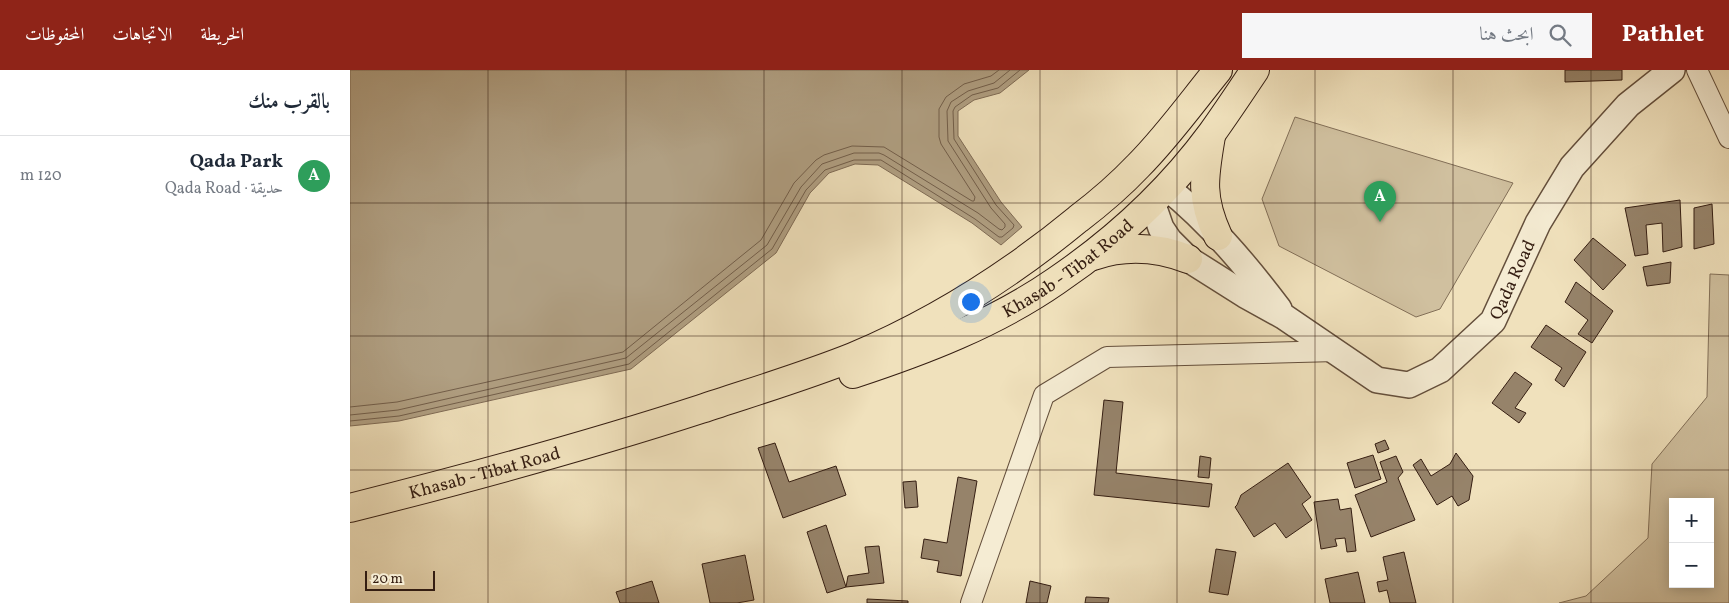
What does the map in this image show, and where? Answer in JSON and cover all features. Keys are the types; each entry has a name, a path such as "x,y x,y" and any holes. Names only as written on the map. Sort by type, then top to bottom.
{"highway":[{"name":"Khasab - Tibat Road","path":"350,508 485,474 617,437 817,370 886,342 928,321 1009,271 1054,239 1114,188 1138,167 1218,70"},
{"name":"Khasab - Tibat Road","path":"617,437 777,398 915,353 964,332 1011,308 1055,282 1087,258 1212,134 1255,70"},
{"path":"1212,134 1204,177 1204,190 1210,220 1218,236"},
{"path":"1156,190 1152,161 1159,142"},
{"path":"1114,188 1137,181 1156,190"},
{"path":"1087,258 1113,250 1141,248 1159,250 1188,259"}],"street":[{"name":"Qada Road","path":"1156,190 1156,215 1169,240 1188,259 1245,295 1283,316 1377,380 1409,385 1440,370 1493,320 1538,223 1572,167 1628,105 1672,70"},
{"path":"1698,70 1729,138"},
{"name":"Qada Road","path":"1156,190 1218,236 1263,288 1283,316"},
{"path":"970,603 1044,396 1107,357 1336,351"}],"shaded area":[{"path":"1295,117 1513,183 1440,309 1416,317 1279,246 1262,199"},
{"path":"1710,274 1729,275 1729,603 1559,603 1586,596 1648,538 1652,464 1707,397"}],"water":[{"path":"350,70 1029,70 1000,93 974,100 958,111 958,136 1001,202 1022,227 1001,245 972,223 878,165 855,164 829,173 810,193 776,253 631,369 399,421 350,426"}],"building":[{"path":"1565,70 1622,70 1622,80 1565,82"},
{"path":"1680,200 1682,247 1663,252 1662,223 1646,225 1648,254 1635,256 1625,208"},
{"path":"1712,204 1714,244 1694,249 1694,208"},
{"path":"1593,238 1626,265 1603,290 1574,260"},
{"path":"1671,262 1670,283 1647,286 1643,267"},
{"path":"1576,282 1613,311 1592,343 1578,334 1588,320 1565,302"},
{"path":"1546,325 1586,352 1564,387 1555,380 1562,368 1531,347"},
{"path":"1515,372 1532,384 1515,408 1526,413 1519,423 1492,403"},
{"path":"1104,400 1123,402 1116,473 1212,484 1209,507 1094,495"},
{"path":"1385,440 1389,449 1378,453 1375,444"},
{"path":"775,443 789,482 836,466 846,495 783,518 758,448"},
{"path":"1456,453 1473,476 1469,500 1458,506 1452,496 1437,505 1413,465 1421,459 1431,476 1450,464"},
{"path":"1373,455 1381,479 1355,488 1347,463"},
{"path":"1200,456 1211,458 1209,478 1198,477"},
{"path":"1396,456 1403,472 1398,478 1415,520 1371,537 1355,495 1387,482 1380,462"},
{"path":"1288,463 1311,497 1302,504 1312,520 1286,538 1275,523 1254,537 1235,507 1241,495"},
{"path":"958,477 977,481 961,576 937,572 939,561 921,558 924,539 947,543"},
{"path":"916,481 918,507 905,508 903,482"},
{"path":"1338,499 1340,510 1351,508 1356,551 1347,552 1345,538 1335,539 1337,546 1321,549 1314,502"},
{"path":"826,525 846,587 827,593 807,532"},
{"path":"879,546 884,583 846,587 848,576 869,573 865,547"},
{"path":"1216,549 1236,552 1228,595 1209,592"},
{"path":"1404,552 1416,603 1390,603 1387,590 1379,592 1377,582 1388,580 1383,557"},
{"path":"745,555 754,600 737,603 710,603 702,564"},
{"path":"1358,572 1365,603 1330,603 1325,579"},
{"path":"652,581 659,603 620,603 616,592"},
{"path":"1030,581 1051,586 1047,603 1026,603"},
{"path":"1086,597 1109,598 1108,603 1085,603"},
{"path":"867,599 908,601 908,603 867,603"}],"place":[{"name":"Qada Park","path":"1380,222"}]}
